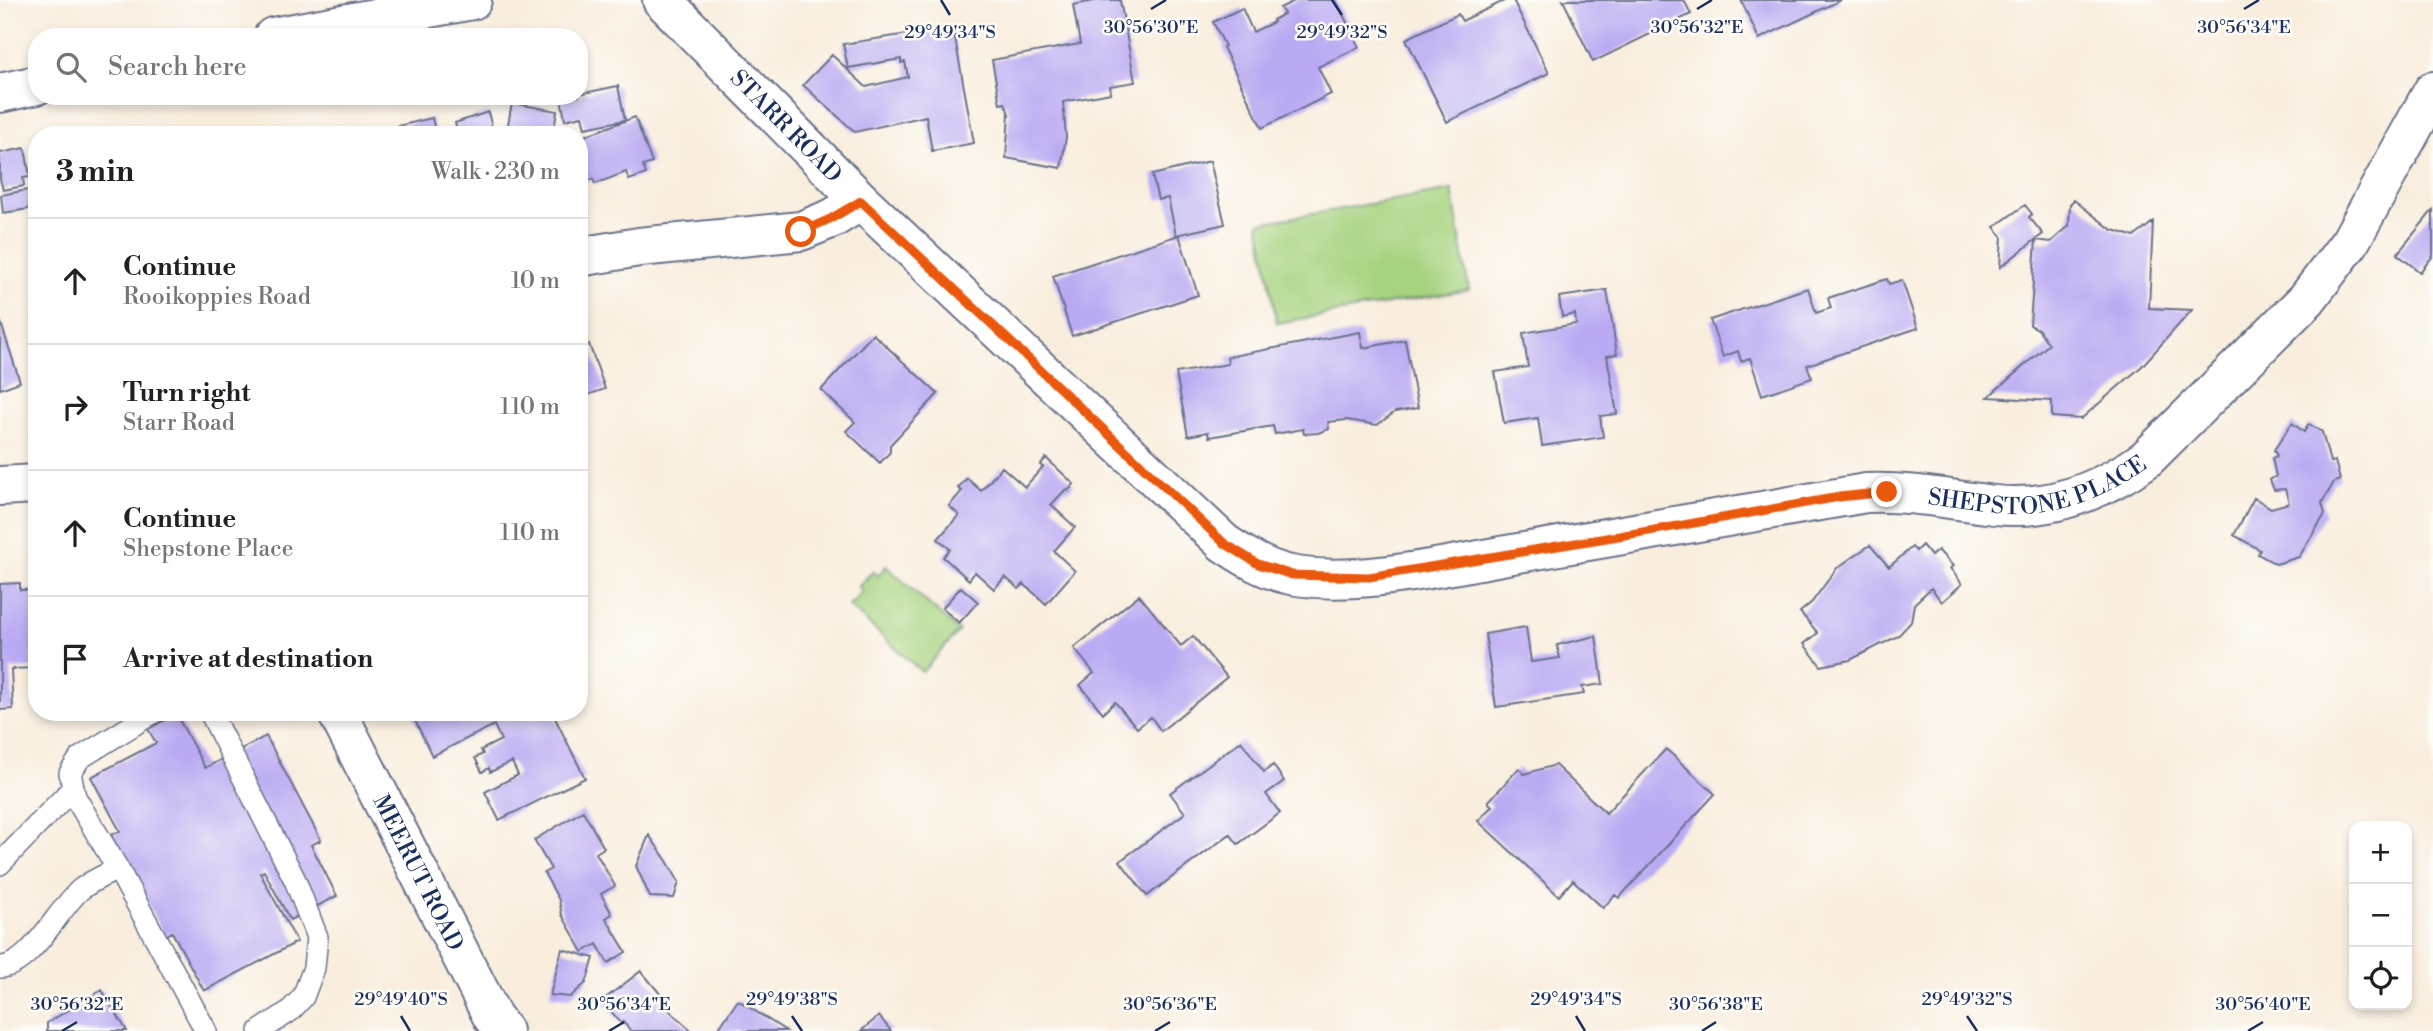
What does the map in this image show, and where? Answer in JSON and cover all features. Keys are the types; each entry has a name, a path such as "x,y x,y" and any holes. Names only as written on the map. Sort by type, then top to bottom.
{"street":[{"path":"321,28 472,0"},
{"name":"STARR ROAD","path":"662,0 861,201 1224,543 1258,564 1292,575"},
{"path":"0,93 28,87"},
{"name":"SHEPSTONE PLACE","path":"1292,575 1369,577 1866,493 1908,492 1998,505 2034,505 2071,499 2098,488 2127,473 2146,459 2307,299 2350,242 2433,91"},
{"path":"588,256 639,247 801,232 861,201"},
{"path":"0,486 28,484"},
{"name":"MEERUT ROAD","path":"341,721 489,1026"}],"lane":[{"path":"140,721 75,762 71,773 73,788 83,811 118,869 206,1031"},
{"path":"215,721 295,880 317,937 314,968 303,997 290,1011 260,1031"},
{"path":"0,864 73,788"},
{"path":"0,967 11,965 27,954 81,889 118,869"}],"green space":[{"path":"1452,190 1469,290 1277,323 1259,223"},
{"path":"886,566 959,631 922,672 849,606 863,591 858,587 873,571 878,576"}],"building":[{"path":"1099,0 1120,0 1135,82 1110,86 1111,93 1063,102 1066,137 1061,168 1006,158 1009,114 1005,103 1000,104 992,60 1080,44 1073,5"},
{"path":"1296,0 1336,0 1359,47 1318,67 1331,94 1262,128 1213,22 1242,8 1253,32 1274,22 1273,20 1284,14 1280,8"},
{"path":"1506,0 1513,0 1549,73 1447,122 1406,39 1458,14 1462,21"},
{"path":"1563,0 1684,0 1691,14 1593,62"},
{"path":"1741,0 1841,0 1759,39"},
{"path":"953,27 974,143 932,151 926,116 855,132 803,85 832,55 866,87 908,77 905,62 901,63 901,59 848,68 843,44"},
{"path":"618,86 625,120 588,127 584,126 582,116 565,120 562,105 588,105 588,92"},
{"path":"512,105 557,111 555,126 508,126"},
{"path":"488,112 492,126 456,126 455,123"},
{"path":"635,117 652,163 643,166 646,174 629,180 626,172 595,184 593,179 588,181 588,135"},
{"path":"432,118 434,126 398,126"},
{"path":"25,148 28,177 23,178 24,186 3,190 0,179 0,153"},
{"path":"1210,161 1225,224 1176,235 1168,198 1158,200 1152,175"},
{"path":"28,190 28,209 3,213 1,195"},
{"path":"2074,200 2111,229 2134,237 2153,222 2149,308 2192,310 2142,366 2081,419 2052,417 2052,401 1988,397 2049,344 2038,329 2030,325 2036,240 2051,242 2069,226 2070,204"},
{"path":"2025,205 2032,214 2029,217 2043,234 2000,267 2002,236 1994,227"},
{"path":"2433,210 2433,256 2420,272 2397,254"},
{"path":"1179,235 1198,295 1072,336 1053,276"},
{"path":"1887,279 1889,284 1902,280 1918,328 1807,365 1812,378 1762,395 1750,358 1741,361 1738,351 1723,357 1710,320 1808,288 1816,313 1831,308 1828,298"},
{"path":"1607,290 1617,354 1607,356 1617,414 1600,416 1603,437 1542,446 1538,418 1504,423 1495,372 1528,367 1523,333 1576,324 1575,314 1562,317 1559,297"},
{"path":"0,320 20,382 0,389"},
{"path":"1360,332 1363,348 1405,340 1418,408 1395,412 1377,425 1347,420 1328,422 1329,429 1318,433 1304,434 1303,429 1275,434 1273,426 1209,437 1208,432 1188,436 1176,373 1228,364 1227,357"},
{"path":"873,334 938,394 890,445 890,452 880,463 846,431 855,422 821,390"},
{"path":"588,344 605,389 588,395"},
{"path":"2292,423 2304,432 2309,424 2322,432 2330,462 2335,461 2340,480 2334,482 2322,503 2325,514 2299,557 2276,564 2258,554 2260,550 2234,535 2254,498 2271,508 2289,503 2285,489 2274,490 2270,480 2276,476 2272,458 2277,456 2274,450"},
{"path":"1046,458 1074,484 1051,505 1075,527 1054,551 1075,571 1046,604 1024,584 1019,589 1005,577 994,589 975,572 969,580 943,557 950,549 938,539 959,515 949,506 962,491 958,488 967,478 981,491 1002,467 1025,487 1043,467 1040,465"},
{"path":"1870,545 1889,567 1912,547 1916,551 1922,545 1931,556 1938,550 1953,566 1950,568 1962,584 1942,602 1931,588 1914,604 1911,622 1898,636 1850,660 1821,666 1804,644 1818,633 1800,612 1812,602 1837,568"},
{"path":"20,583 20,590 28,590 28,668 11,669 13,709 0,710 0,584"},
{"path":"961,587 978,602 959,623 942,608"},
{"path":"1139,595 1181,646 1193,636 1227,677 1161,731 1151,717 1137,728 1115,702 1103,713 1080,685 1094,673 1074,648"},
{"path":"1526,627 1531,662 1560,658 1557,645 1596,636 1603,684 1582,687 1584,694 1496,707 1485,634"},
{"path":"163,721 180,721 205,768 266,736 321,840 311,845 337,896 290,920 264,871 260,873 297,942 204,991 172,932 165,936 111,835 120,831 91,777 156,743 148,729"},
{"path":"415,721 556,721 585,778 499,820 485,792 518,775 512,762 490,772 489,768 482,772 475,758 483,754 481,750 501,740 494,725 432,756"},
{"path":"1241,741 1264,772 1273,765 1284,781 1266,794 1280,813 1238,844 1230,834 1147,896 1120,861 1185,813 1170,793"},
{"path":"1666,749 1715,794 1619,898 1615,895 1603,908 1573,880 1559,896 1478,821 1492,806 1488,802 1519,768 1524,774 1555,765 1606,813"},
{"path":"583,811 604,848 596,853 615,886 601,894 612,914 606,918 626,952 608,963 597,944 583,952 562,915 559,900 544,873 551,869 534,840"},
{"path":"649,835 679,882 674,898 650,897 636,866"},
{"path":"562,949 594,958 586,983 570,997 550,995"},
{"path":"641,971 662,996 658,1000 692,1031 631,1031 602,1001"},
{"path":"102,990 127,1031 47,1031 47,1023"},
{"path":"738,1000 786,1031 717,1031"},
{"path":"879,1016 891,1031 861,1031"}],"route":[{"path":"801,232 861,201 1224,543 1258,564 1292,575 1369,577 1839,497 1887,492"}]}
